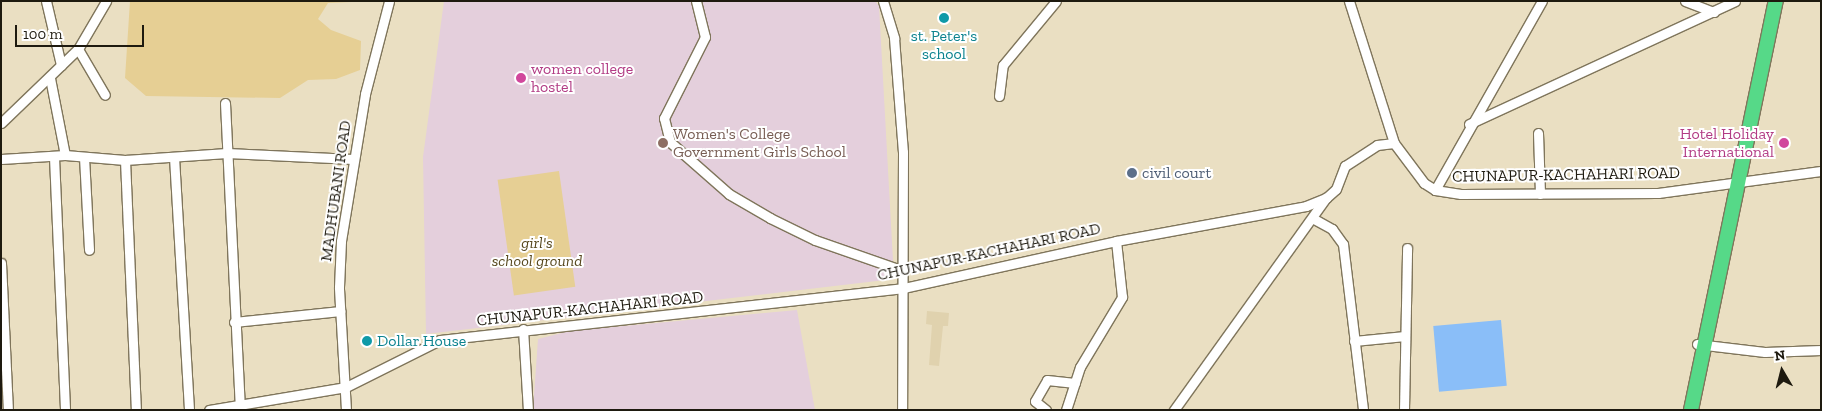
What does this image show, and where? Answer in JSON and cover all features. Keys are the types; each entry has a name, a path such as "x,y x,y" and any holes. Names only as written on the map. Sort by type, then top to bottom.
{"highway":[{"path":"1691,410 1701,344 1768,1"},
{"path":"1733,184 1776,1"},
{"path":"1684,410 1701,344"}],"street":[{"path":"46,1 61,65"},
{"path":"2,120 50,78 78,49 106,1"},
{"name":"MADHUBANI ROAD","path":"346,410 340,312 341,241 353,159 374,50 390,1"},
{"path":"696,1 705,37 664,118 670,142 729,194 770,218 815,240 904,271"},
{"path":"883,1 894,38 896,69 904,271 902,410"},
{"path":"999,96 1003,65 1056,1"},
{"path":"1174,410 1314,219 1326,198 1336,189 1345,166 1358,154 1394,143 1348,1"},
{"path":"1435,190 1469,124 1542,1"},
{"path":"1685,1 1714,12"},
{"path":"1469,124 1735,1"},
{"path":"78,49 105,96"},
{"path":"50,78 65,155"},
{"path":"225,103 234,322 240,406"},
{"path":"1538,133 1540,194"},
{"name":"CHUNAPUR-KACHAHARI ROAD","path":"1394,143 1435,190 1540,194 1658,193 1821,171"},
{"path":"1,159 65,155 124,160 227,153 353,159"},
{"path":"54,157 65,410"},
{"path":"84,157 89,250"},
{"path":"174,157 189,410"},
{"path":"124,160 136,410"},
{"name":"CHUNAPUR-KACHAHARI ROAD","path":"209,410 240,406 263,406 346,387 440,340 523,329 681,315 904,288 1116,241 1306,206 1326,198"},
{"path":"1314,219 1332,229 1343,244 1363,410"},
{"path":"1066,410 1087,353 1114,317 1122,297 1116,241"},
{"path":"1404,410 1407,248"},
{"path":"1,263 8,410"},
{"path":"234,322 340,312"},
{"path":"523,329 528,410"},
{"path":"1354,341 1405,336"},
{"path":"1701,344 1765,352 1821,350"},
{"path":"1046,410 1035,401 1047,380 1075,383"}],"shaded area":[{"name":"Women's College Government Girls School","path":"444,1 875,1 879,6 894,279 426,334 423,157"},
{"path":"797,310 815,410 533,410 538,339 570,331"},
{"path":"927,311 949,313 948,326 943,326 939,366 929,365 932,325 926,324"}],"green space":[{"path":"130,1 375,1 328,3 318,19 331,30 361,41 360,70 336,79 308,80 280,98 146,96 125,78"},
{"name":"girl's school ground","path":"559,171 575,287 514,295 498,180"}],"water":[{"path":"1501,320 1507,386 1439,392 1433,326"}],"place":[{"name":"st. Peter's school","path":"944,18"},
{"name":"women college hostel","path":"521,78"},
{"name":"Women's College Government Girls School","path":"663,143"},
{"name":"Hotel Holiday International","path":"1784,143"},
{"name":"civil court","path":"1132,173"},
{"name":"Dollar House","path":"367,341"}]}
